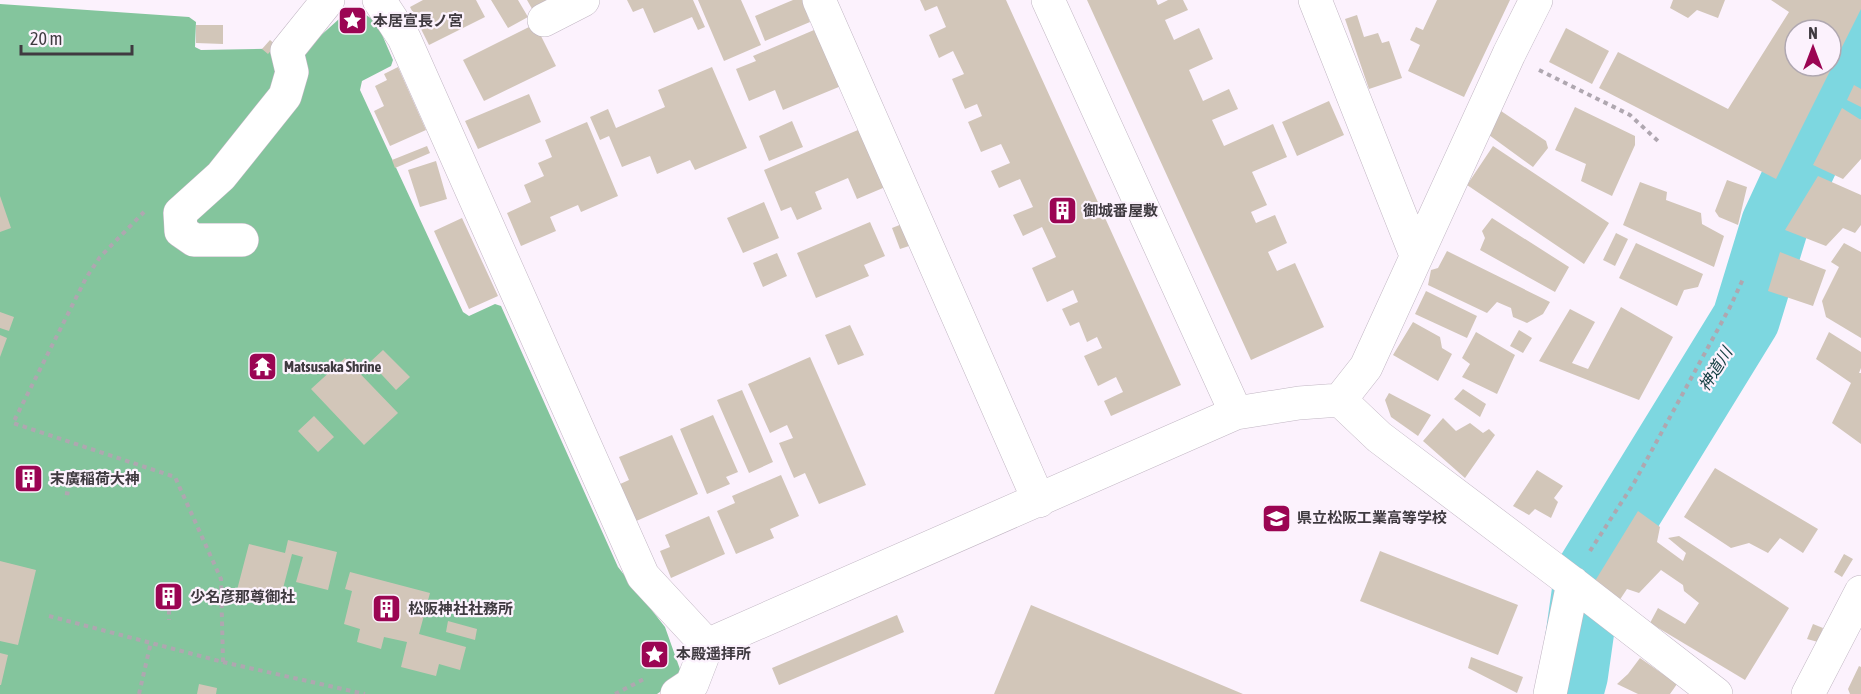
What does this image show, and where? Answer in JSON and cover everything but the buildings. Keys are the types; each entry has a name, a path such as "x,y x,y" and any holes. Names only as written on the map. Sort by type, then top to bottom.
{"street":[{"path":"242,240 194,240 181,231 180,213 221,176 285,96 292,72 287,51 328,0"},
{"path":"379,0 404,38 643,576 707,645"},
{"path":"544,20 583,0"},
{"path":"819,0 1039,501"},
{"path":"1048,0 1236,413"},
{"path":"1315,0 1416,255"},
{"path":"677,694 692,684 707,645 1236,413 1340,400 1366,367 1509,54 1536,0"},
{"path":"1340,400 1379,437 1716,694"},
{"path":"1550,694 1581,589"},
{"path":"1808,694 1861,592"}],"path":[{"path":"1509,54 1630,115 1658,141"},
{"path":"151,206 100,257 86,278 13,423 174,477 221,579 223,662"},
{"path":"1581,589 1578,568 1634,483 1744,277"},
{"path":"66,493 72,494"},
{"path":"169,610 169,620"},
{"path":"49,616 223,662 365,694"},
{"path":"139,694 151,642"}],"green space":[{"name":"Matsusaka Shrine","path":"0,4 189,17 196,22 195,47 201,50 307,48 350,9 357,8 377,23 393,60 391,66 362,81 360,90 463,312 469,316 495,304 501,306 618,567 665,627 682,675 680,678 657,694 0,694"}],"waterway":[{"name":"神道川","path":"1569,694 1574,675 1588,576 1746,319 1775,224 1861,38"}],"place":[{"name":"本居宣長ノ宮","path":"352,21"},
{"name":"御城番屋敷","path":"1062,211"},
{"name":"Matsusaka Shrine","path":"263,367"},
{"name":"末廣稲荷大神","path":"29,479"},
{"name":"県立松阪工業高等学校","path":"1276,518"},
{"name":"少名彦那尊御社","path":"169,597"},
{"name":"松阪神社社務所","path":"387,609"},
{"name":"本殿遥拝所","path":"655,654"}]}
